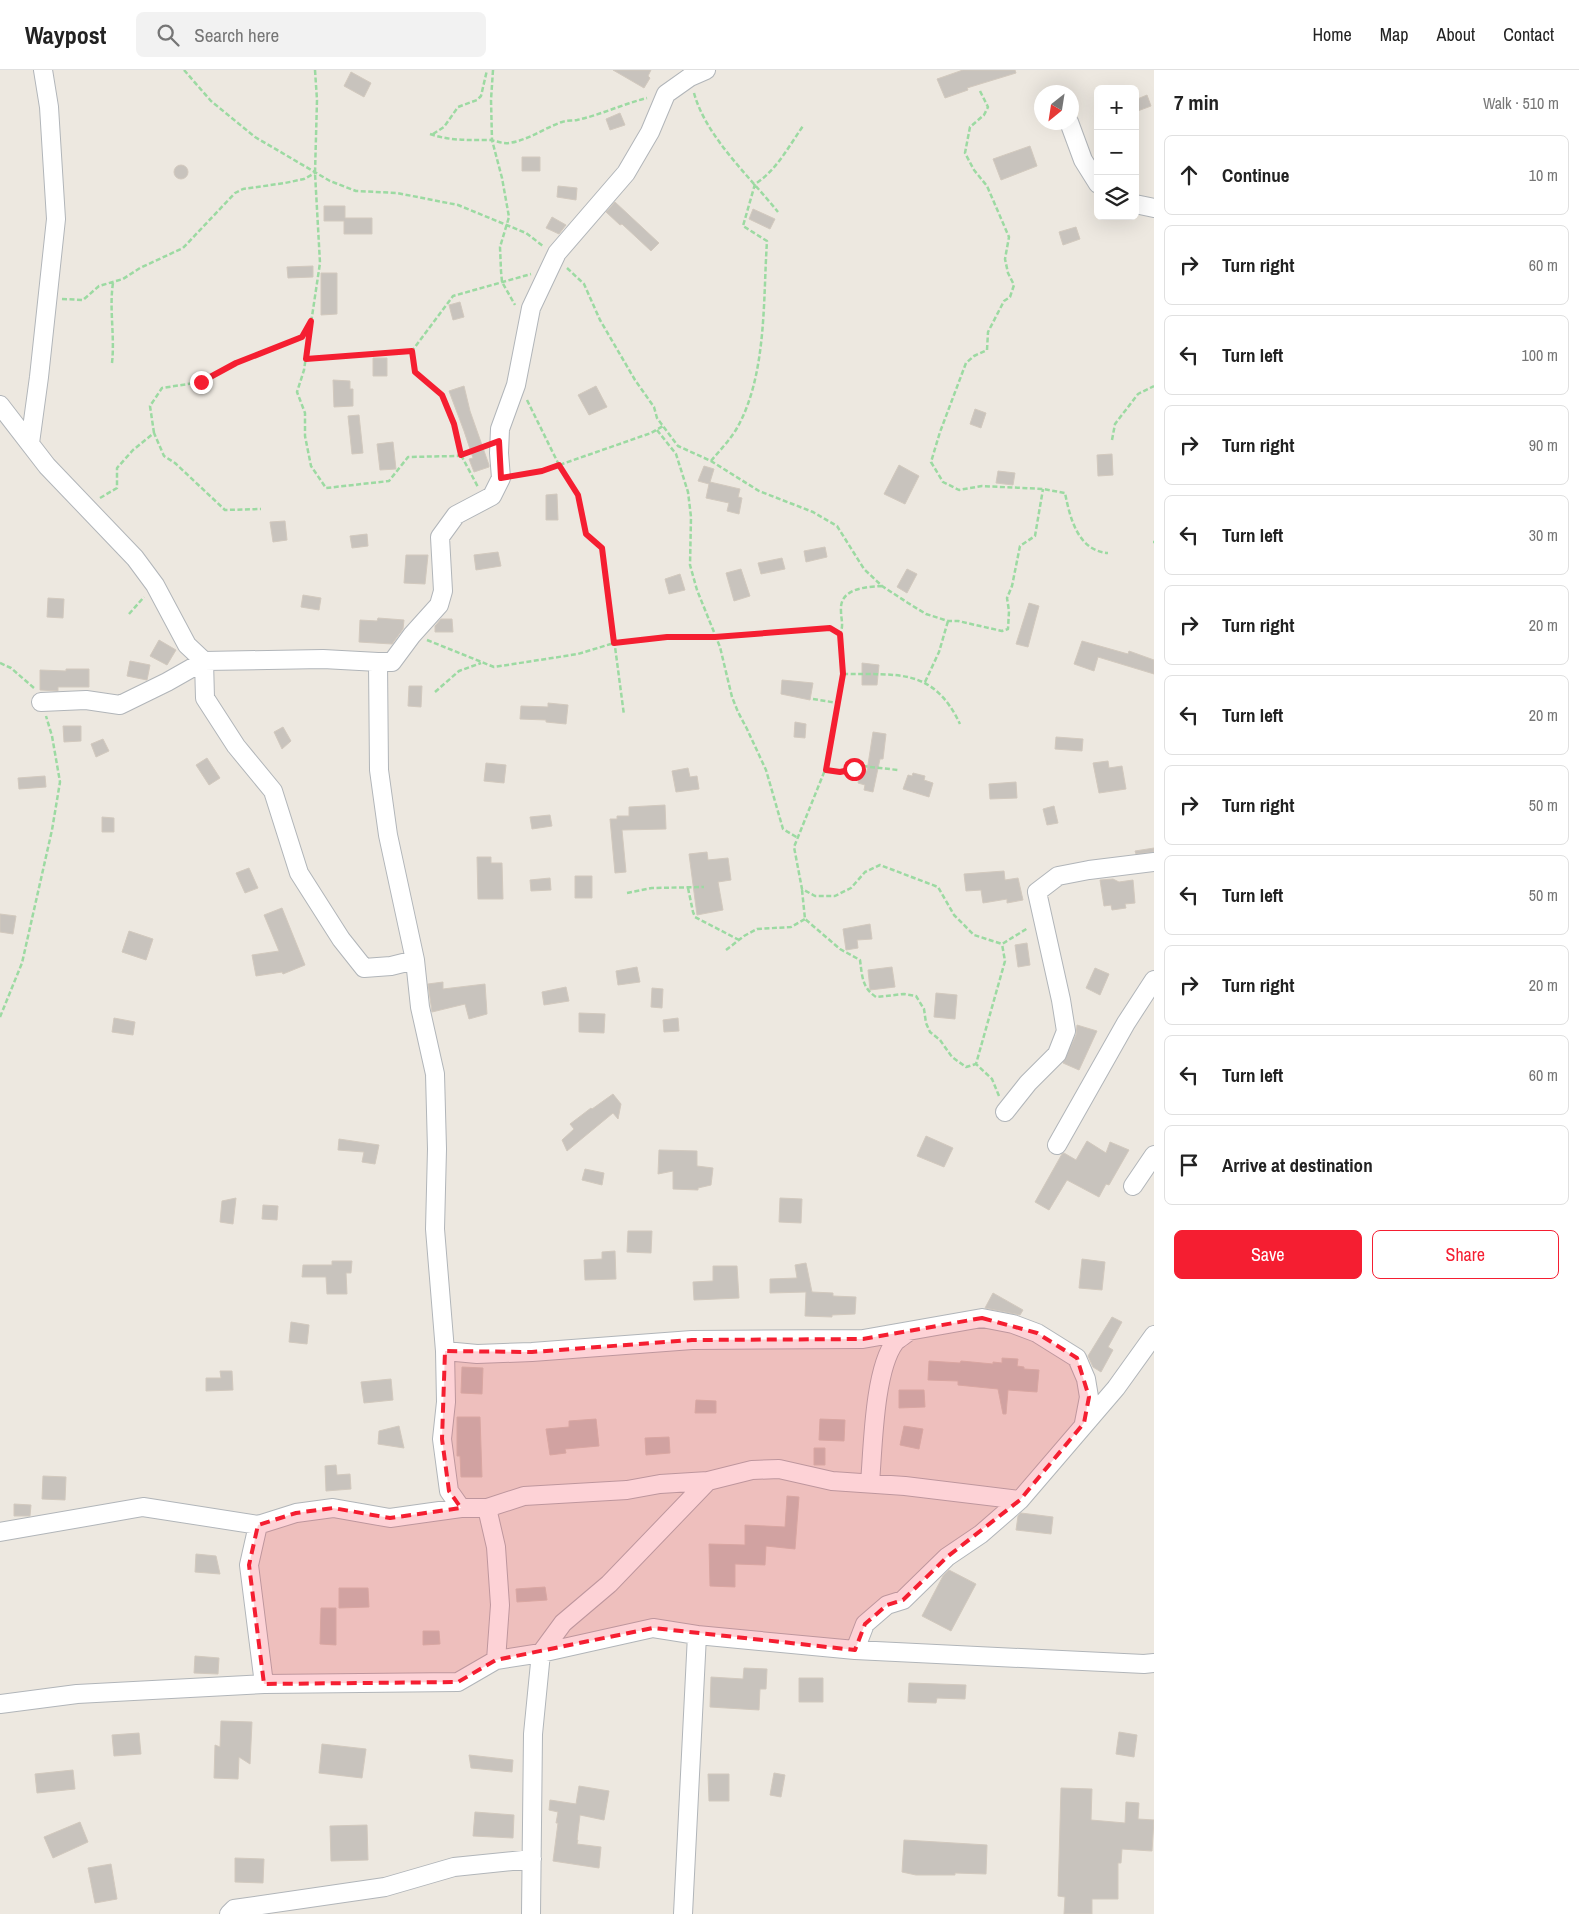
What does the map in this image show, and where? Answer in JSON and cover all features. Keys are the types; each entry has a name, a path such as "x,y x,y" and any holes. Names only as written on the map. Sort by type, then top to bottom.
{"street":[{"path":"30,443 56,219 49,107 43,70"},
{"path":"41,702 86,700 120,705 204,661 323,659 392,662 412,635 439,605 443,592 440,537 456,515 492,496 501,478 500,429 517,379 531,308 556,256 593,209 626,173 650,132 666,94 690,77 706,70"},
{"path":"1072,130 1083,160 1094,178"},
{"path":"1139,205 1154,208"},
{"path":"0,405 47,466 135,558 155,585 187,645 204,661 205,698 236,746 273,791 299,873 341,939 364,968 391,966 415,960"},
{"path":"378,662 379,770 388,835 415,960 420,1007 435,1074 437,1150 435,1229 445,1351 446,1402 442,1439 448,1491 461,1508"},
{"path":"1005,1112 1028,1083 1057,1054 1066,1031 1037,892 1058,876 1088,870 1154,862"},
{"path":"1057,1145 1126,1023 1154,980"},
{"path":"1133,1186 1154,1155"},
{"path":"445,1351 477,1354 532,1352 692,1340 863,1339 907,1333 982,1318 1013,1324 1037,1334 1078,1358 1086,1379 1089,1397 1084,1423"},
{"path":"870,1484 880,1376 887,1356 896,1342 907,1333"},
{"path":"855,1650 865,1624 887,1605 903,1600 947,1557 980,1534 1020,1500 1084,1423 1116,1388 1154,1335"},
{"path":"0,1532 143,1507 258,1525 296,1513 333,1508 390,1518 461,1508 487,1508 524,1496 627,1490 660,1484 708,1481 752,1470 779,1469 832,1481 1020,1500"},
{"path":"531,1914 533,1734 541,1653 563,1623 609,1584 708,1481"},
{"path":"487,1508 496,1547 500,1605 496,1660"},
{"path":"258,1525 249,1565 264,1684"},
{"path":"0,1704 77,1694 264,1684 458,1682 496,1660 541,1653 653,1628 697,1635 855,1650 1134,1664 1154,1663"},
{"path":"683,1914 697,1635"},
{"path":"229,1914 234,1909 385,1887 454,1867 532,1859"}],"path":[{"path":"184,70 210,101 255,137 315,173 356,191 396,194 458,205 526,233 556,256 584,284 600,320 635,380 651,402 657,418 678,446 711,461 759,491 813,512 837,526 864,568 882,586 926,614 948,621 958,621 1002,631 1008,629 1009,611 1006,598 1012,586 1020,546 1035,536 1043,488"},
{"path":"315,70 317,100 315,173 320,263 306,359 297,392 305,413 308,455 311,466 326,488 389,481 408,457 457,456 499,441"},
{"path":"487,70 481,96 477,100 458,107 444,127 435,134 430,134 443,138 492,140 506,144 519,141 562,122 578,120 624,103 666,94"},
{"path":"493,70 491,100 492,140 509,217 500,247 502,282 519,312"},
{"path":"690,77 697,104 716,136 778,212"},
{"path":"980,92 988,107 984,115 970,127 965,153 974,170 987,186 1010,237 1005,258 1008,273 1014,285 1010,297 1004,301 988,332 987,350 974,356 966,363 940,432 931,462 943,482 959,490 982,486 1043,488 1065,493 1070,514 1081,539 1097,552 1108,553"},
{"path":"711,461 736,429 750,399 756,369 762,324 767,241 743,226 756,184 762,180 782,157 803,126"},
{"path":"48,296 60,299 83,300 99,286 113,283 183,248 235,193 243,189 304,179 315,173"},
{"path":"480,502 477,483 461,455 454,424 442,395 415,372 412,351 453,296 528,274 547,274"},
{"path":"112,363 114,347 111,294 113,283"},
{"path":"261,509 225,510 175,463 164,456 154,433 150,406 162,388 201,382 236,363 302,337 311,321"},
{"path":"306,359 412,351"},
{"path":"517,379 559,465 578,495 586,534 602,548 624,716"},
{"path":"1112,440 1114,424 1138,394 1154,386"},
{"path":"501,478 542,471 631,441 663,426"},
{"path":"657,430 676,454 688,492 691,516 690,565 697,590 720,646 732,697 766,770 783,828 798,838"},
{"path":"103,525 98,516 100,497 117,488 117,468 124,459 154,433"},
{"path":"129,614 152,591 155,585"},
{"path":"882,586 855,589 847,594 840,610 843,620 840,634 843,674 826,770 794,847 802,889 805,919 840,949 860,960 867,992 876,998 904,994 916,996 924,1009 926,1023 930,1032 940,1040 952,1057 966,1067 976,1064"},
{"path":"925,682 940,652 948,621"},
{"path":"412,635 494,667 578,654 614,643 667,637 715,637 830,628 840,634"},
{"path":"0,663 11,668 34,686 52,736 60,782 52,830 22,963 0,1017"},
{"path":"435,692 459,671 482,663"},
{"path":"843,674 891,675 925,682 944,697 960,724"},
{"path":"813,699 838,703"},
{"path":"826,770 840,772 862,766 898,770"},
{"path":"802,889 815,896 835,896 851,888 865,872 880,865 938,887 954,915 974,935 1002,944 1034,924 1044,922"},
{"path":"627,893 652,888 704,887"},
{"path":"688,888 692,912 695,918 739,940"},
{"path":"726,950 739,940 758,930 791,926 805,919"},
{"path":"976,1064 1005,961 1002,944"},
{"path":"976,1064 992,1079 1005,1112"}],"highlighted area":[{"path":"982,1318 1037,1333 1077,1358 1089,1397 1084,1423 1020,1500 947,1557 903,1600 887,1605 865,1624 855,1650 653,1628 496,1660 458,1682 264,1684 249,1565 258,1525 296,1513 333,1508 390,1518 461,1508 449,1491 442,1439 445,1351 532,1352 692,1340 863,1339"}],"building":[{"path":"613,70 651,70 648,76 650,78 644,88"},
{"path":"963,70 1015,70 1016,73 967,88 968,90 945,98 937,79"},
{"path":"351,72 371,83 364,97 344,86"},
{"path":"1147,95 1151,106 1139,110 1139,98"},
{"path":"620,113 625,125 610,130 606,119"},
{"path":"1030,146 1037,166 1001,180 993,159"},
{"path":"522,157 540,157 540,171 522,171"},
{"path":"181,165 186,167 188,172 186,177 181,179 176,177 174,172 176,167"},
{"path":"558,186 577,188 576,200 557,197"},
{"path":"615,202 659,243 651,251 606,212"},
{"path":"324,206 345,206 345,218 372,218 372,234 344,234 344,221 324,221"},
{"path":"753,209 775,219 770,229 749,219"},
{"path":"552,217 566,225 559,234 546,228"},
{"path":"1076,227 1080,239 1063,245 1059,232"},
{"path":"313,266 313,277 288,278 287,267"},
{"path":"321,273 337,273 337,314 321,315"},
{"path":"460,302 464,317 453,320 449,305"},
{"path":"373,358 387,358 387,376 373,376"},
{"path":"333,380 350,381 350,389 353,389 353,406 334,407"},
{"path":"464,386 470,411 489,465 489,467 474,472 469,459 473,458 449,391"},
{"path":"596,386 607,407 589,415 578,395"},
{"path":"975,409 986,413 981,428 970,424"},
{"path":"359,415 363,453 352,454 348,416"},
{"path":"393,442 396,469 380,470 377,444"},
{"path":"1112,454 1113,475 1098,476 1097,455"},
{"path":"899,465 919,476 905,504 884,494"},
{"path":"704,466 714,469 710,482 740,489 738,497 742,498 739,514 727,511 729,503 706,498 709,484 698,481"},
{"path":"998,471 1015,473 1013,485 996,483"},
{"path":"557,494 558,520 546,520 546,495"},
{"path":"285,521 287,540 273,542 270,522"},
{"path":"367,534 368,546 352,548 350,536"},
{"path":"825,547 827,557 806,562 804,551"},
{"path":"498,552 501,566 476,570 474,555"},
{"path":"406,555 428,555 425,584 404,583"},
{"path":"782,558 785,569 761,574 758,563"},
{"path":"741,569 750,596 734,601 726,573"},
{"path":"907,569 917,574 907,593 897,587"},
{"path":"680,574 685,590 669,594 665,579"},
{"path":"303,595 321,598 319,610 301,607"},
{"path":"48,598 64,599 63,618 47,617"},
{"path":"1029,603 1039,606 1028,647 1016,644"},
{"path":"378,618 404,620 403,629 392,644 359,642 360,620 377,621"},
{"path":"441,619 452,619 453,632 435,632 435,626"},
{"path":"159,640 176,650 167,665 150,656"},
{"path":"1082,641 1128,654 1129,651 1154,660 1154,674 1098,657 1094,671 1074,664"},
{"path":"130,661 150,665 147,680 127,676"},
{"path":"862,663 879,665 877,685 862,685"},
{"path":"66,669 89,669 89,687 58,687 58,691 40,690 40,670 66,671"},
{"path":"782,680 813,683 810,700 781,694"},
{"path":"409,686 422,686 421,707 408,706"},
{"path":"548,703 568,705 566,724 546,722 546,720 520,719 521,706 548,707"},
{"path":"795,722 806,724 805,738 794,737"},
{"path":"63,726 81,726 81,741 64,742"},
{"path":"283,727 291,741 282,749 274,732"},
{"path":"873,732 886,734 883,759 880,759 873,792 864,790 865,785 858,783 861,770 867,771"},
{"path":"1056,737 1083,739 1082,751 1055,749"},
{"path":"103,739 109,751 96,757 91,744"},
{"path":"207,758 220,778 209,785 196,765"},
{"path":"1108,761 1109,768 1122,766 1126,789 1099,793 1093,763"},
{"path":"486,763 506,765 504,783 484,781"},
{"path":"688,768 690,777 697,776 699,789 676,792 672,771"},
{"path":"913,773 925,776 924,780 933,783 929,797 903,789 908,775 912,776"},
{"path":"45,776 46,787 19,789 18,778"},
{"path":"1016,782 1017,798 990,799 989,784"},
{"path":"665,805 666,829 622,830 626,872 615,873 610,819 617,819 617,816 629,816 629,807"},
{"path":"1054,806 1058,823 1047,825 1043,809"},
{"path":"550,815 552,826 532,829 530,817"},
{"path":"102,817 114,818 114,832 102,832"},
{"path":"1154,848 1154,852 1136,854 1135,851"},
{"path":"707,852 708,860 728,858 731,880 718,882 723,910 697,915 689,854"},
{"path":"477,857 491,857 491,863 502,863 503,899 478,899"},
{"path":"249,868 258,888 245,893 236,873"},
{"path":"1004,871 1005,880 1018,878 1023,900 1007,903 1007,899 983,903 981,890 966,891 964,874"},
{"path":"575,876 592,876 592,898 575,898"},
{"path":"550,878 551,890 531,891 530,880"},
{"path":"1113,879 1119,882 1133,880 1135,903 1125,904 1126,908 1112,910 1111,905 1104,906 1100,880"},
{"path":"282,908 305,965 283,974 282,972 256,976 252,955 279,951 264,915"},
{"path":"0,914 16,916 13,934 0,932"},
{"path":"870,924 872,939 857,940 858,948 846,950 843,929"},
{"path":"129,931 153,939 146,960 122,952"},
{"path":"1027,943 1030,965 1018,967 1015,945"},
{"path":"637,967 640,982 618,985 616,971"},
{"path":"892,967 895,987 870,990 868,970"},
{"path":"1095,968 1109,974 1100,995 1086,988"},
{"path":"443,982 443,989 485,984 487,1014 469,1019 465,1004 432,1012 428,984"},
{"path":"566,987 569,1001 544,1005 542,992"},
{"path":"652,988 663,989 662,1008 651,1007"},
{"path":"936,993 957,995 955,1019 934,1017"},
{"path":"579,1013 605,1014 604,1033 579,1032"},
{"path":"114,1018 135,1022 133,1035 112,1032"},
{"path":"678,1018 679,1031 664,1032 663,1020"},
{"path":"1077,1025 1097,1031 1079,1070 1063,1063 1076,1035"},
{"path":"613,1094 621,1104 618,1119 613,1113 567,1151 562,1140 574,1129 570,1124"},
{"path":"926,1136 953,1148 944,1167 917,1156"},
{"path":"339,1139 379,1145 375,1164 362,1162 364,1152 338,1150"},
{"path":"1087,1141 1106,1153 1110,1142 1129,1150 1109,1185 1106,1184 1099,1197 1067,1180 1049,1210 1035,1202 1062,1154 1064,1153 1076,1160"},
{"path":"659,1150 697,1151 697,1166 713,1168 711,1185 698,1188 698,1190 673,1189 673,1171 658,1174"},
{"path":"585,1169 604,1173 602,1185 582,1180"},
{"path":"236,1198 233,1224 220,1222 222,1201"},
{"path":"780,1198 802,1199 801,1223 779,1222"},
{"path":"263,1205 278,1206 277,1220 262,1219"},
{"path":"628,1231 652,1231 651,1253 627,1252"},
{"path":"615,1251 616,1279 585,1280 584,1260 602,1259 602,1252"},
{"path":"1082,1259 1105,1262 1102,1290 1079,1288"},
{"path":"332,1261 352,1261 351,1273 346,1273 347,1294 327,1294 326,1277 302,1277 303,1265 332,1265"},
{"path":"806,1263 812,1292 833,1293 833,1296 856,1297 855,1314 832,1315 832,1317 805,1316 806,1292 770,1293 770,1279 797,1278 795,1265"},
{"path":"713,1266 737,1266 739,1298 694,1300 693,1282 713,1281"},
{"path":"993,1293 1023,1310 1020,1315 985,1308"},
{"path":"1112,1317 1122,1322 1108,1347 1113,1350 1101,1372 1093,1367 1088,1356"},
{"path":"291,1322 309,1325 307,1344 289,1342"},
{"path":"1002,1358 1018,1359 1017,1366 1024,1367 1024,1369 1039,1370 1037,1392 1008,1390 1006,1414 1003,1414 998,1389 958,1385 958,1381 928,1380 929,1361 993,1364 993,1362 1002,1363"},
{"path":"462,1367 483,1368 482,1394 461,1393"},
{"path":"220,1371 232,1371 233,1390 206,1391 206,1378 221,1378"},
{"path":"391,1379 393,1400 364,1403 361,1382"},
{"path":"899,1390 924,1390 925,1407 899,1408"},
{"path":"696,1400 716,1401 716,1413 695,1413"},
{"path":"457,1417 480,1417 482,1477 461,1477 460,1456 457,1456"},
{"path":"596,1419 599,1446 565,1449 566,1453 550,1455 546,1429 569,1427 569,1421"},
{"path":"820,1419 845,1420 844,1441 819,1440"},
{"path":"399,1426 404,1448 378,1444 379,1431"},
{"path":"904,1426 923,1429 919,1449 900,1445"},
{"path":"669,1437 670,1453 646,1455 645,1438"},
{"path":"814,1448 825,1448 825,1465 814,1465"},
{"path":"336,1465 337,1475 350,1474 351,1489 326,1491 325,1466"},
{"path":"43,1476 66,1477 65,1500 42,1499"},
{"path":"787,1496 799,1497 795,1549 766,1546 765,1565 735,1564 735,1587 710,1586 709,1544 745,1545 745,1525 785,1527"},
{"path":"14,1504 31,1505 30,1516 14,1516"},
{"path":"1021,1513 1053,1517 1051,1534 1016,1530 1018,1516"},
{"path":"196,1554 216,1556 220,1574 195,1572"},
{"path":"949,1570 976,1584 951,1631 922,1616 943,1576"},
{"path":"545,1587 547,1600 517,1602 516,1589"},
{"path":"339,1588 368,1588 369,1607 339,1608"},
{"path":"321,1608 336,1608 336,1645 320,1644"},
{"path":"423,1631 439,1631 440,1644 423,1645"},
{"path":"195,1656 219,1658 218,1674 194,1673"},
{"path":"744,1668 767,1669 766,1689 760,1689 759,1710 710,1707 711,1677 743,1679"},
{"path":"799,1678 823,1678 823,1702 799,1702"},
{"path":"909,1683 966,1685 965,1699 937,1698 936,1703 908,1702"},
{"path":"221,1721 252,1722 250,1764 239,1757 238,1779 214,1778 215,1745 220,1747"},
{"path":"1119,1732 1137,1735 1134,1757 1116,1754"},
{"path":"139,1733 141,1754 114,1756 112,1735"},
{"path":"322,1744 366,1749 362,1778 319,1773"},
{"path":"469,1755 513,1760 512,1772 471,1768"},
{"path":"73,1770 75,1789 37,1793 35,1774"},
{"path":"774,1773 785,1775 781,1797 770,1795"},
{"path":"708,1774 729,1774 729,1801 709,1801"},
{"path":"579,1786 609,1791 604,1820 580,1815 577,1844 601,1847 599,1868 553,1861 558,1812 549,1810 550,1800 576,1804"},
{"path":"1061,1788 1092,1789 1091,1820 1125,1823 1126,1802 1139,1803 1138,1819 1154,1820 1152,1851 1122,1849 1121,1863 1118,1863 1118,1899 1092,1899 1092,1914 1064,1914 1065,1897 1058,1896"},
{"path":"475,1812 514,1815 513,1838 473,1836"},
{"path":"80,1822 88,1842 53,1858 44,1837"},
{"path":"367,1825 368,1860 331,1861 330,1826"},
{"path":"904,1840 987,1845 986,1874 916,1875 902,1872"},
{"path":"235,1858 264,1859 263,1883 235,1882"},
{"path":"111,1864 117,1899 95,1903 88,1868"}],"route":[{"path":"201,382 236,363 302,337 311,321 306,359 412,351 415,372 442,395 454,424 461,455 499,441 501,478 519,474 530,474 559,465 578,495 586,534 602,548 614,643 667,637 715,637 759,632 830,628 840,634 843,674 826,770 840,772 854,769"}]}
